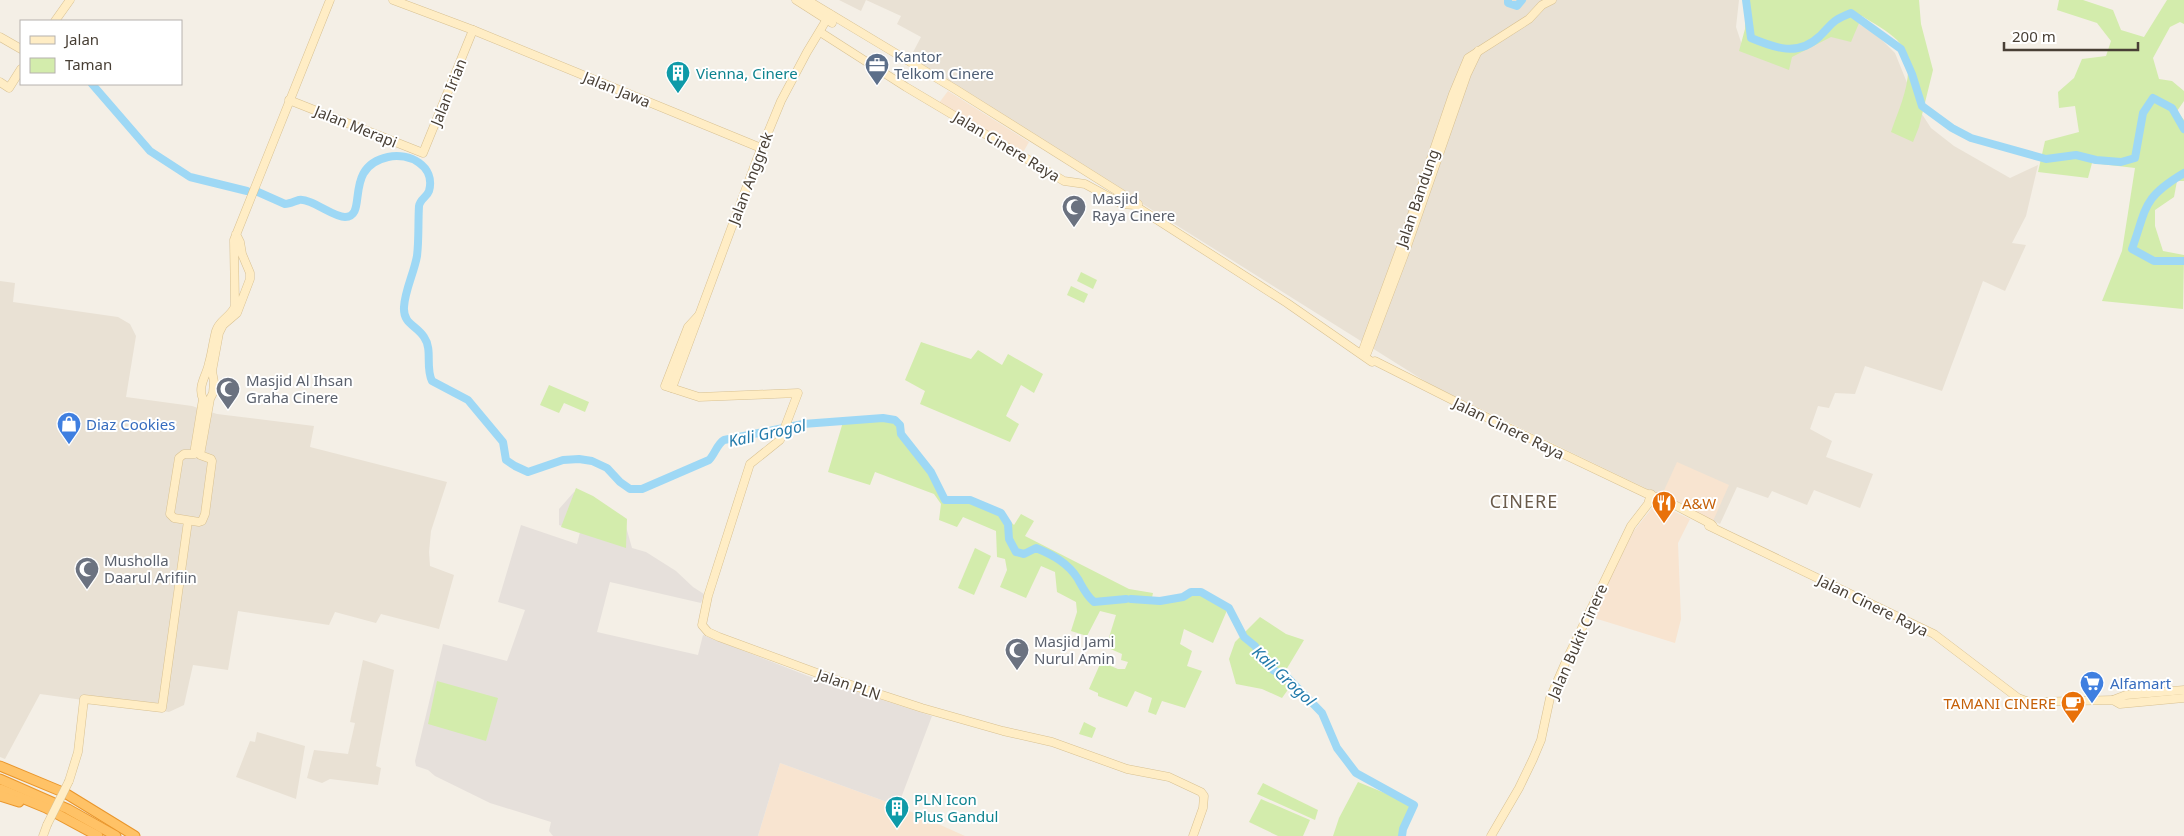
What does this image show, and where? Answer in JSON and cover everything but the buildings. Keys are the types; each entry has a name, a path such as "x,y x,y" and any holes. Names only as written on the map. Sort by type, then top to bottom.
{"highway":[{"path":"0,766 64,793 135,836"},
{"path":"0,779 60,805 116,836"},
{"path":"0,789 46,808 98,836"},
{"path":"0,796 46,808"}],"street":[{"path":"56,20 70,0"},
{"path":"206,399 213,396 214,387 210,370 218,325 233,311 235,306 233,250 236,234 330,0"},
{"name":"Jalan Jawa","path":"393,0 761,148"},
{"path":"796,0 831,19"},
{"path":"808,0 831,19"},
{"name":"Jalan Bandung","path":"1365,351 1453,94 1468,58 1529,19 1542,5 1552,0"},
{"name":"Jalan Anggrek","path":"798,393 699,397 668,387 688,327 699,315 761,148 781,101 812,45 831,19"},
{"name":"Jalan Cinere Raya","path":"831,19 882,46 955,89 1185,233 1365,351 1375,361"},
{"name":"Jalan Irian","path":"422,152 471,30"},
{"name":"Jalan Cinere Raya","path":"822,33 906,87 1064,181 1085,184 1122,204 1134,205 1279,298 1372,362 1375,361 1494,421 1934,634 2018,698 2029,702 2112,700 2126,695 2184,690"},
{"path":"0,37 20,47"},
{"name":"Jalan Cinere Raya","path":"882,46 885,51 1083,174"},
{"path":"0,82 9,88 20,71"},
{"name":"Jalan Merapi","path":"290,100 422,152"},
{"path":"197,455 206,399 201,393 202,384 210,370 219,333 223,326 237,313 250,279 236,234"},
{"name":"Jalan PLN","path":"798,393 780,440 750,464 708,596 702,621 704,629 719,637 806,669 922,708 1003,731 1052,742 1127,769 1169,777 1201,792 1204,796 1203,808 1193,836"},
{"path":"184,454 211,459 205,514 202,521 185,520 174,518 170,514 179,458 184,454"},
{"name":"Jalan Bukit Cinere","path":"1491,836 1534,759 1541,740 1550,698 1567,659 1631,526 1651,497"},
{"path":"43,836 68,781 78,752 84,699 160,708 185,520"},
{"name":"Jalan Cinere Raya","path":"2112,700 2120,704 2184,698"}],"shaded area":[{"path":"839,0 866,0 861,11"},
{"path":"866,0 1739,0 1736,27 1742,45 1856,22 1877,35 1895,53 1916,105 1931,128 1954,146 2010,178 2038,165 2026,216 2012,243 2026,245 2005,291 1983,281 1942,391 1865,366 1855,394 1835,393 1829,408 1818,406 1810,429 1832,441 1826,457 1873,474 1860,508 1814,490 1807,505 1772,491 1768,498 1737,487 1720,524 1431,385 910,58 921,37 897,24 901,16"},
{"path":"948,91 1029,142 1022,154 939,103"},
{"path":"0,281 15,283 13,302 118,317 130,324 136,336 126,397 192,406 217,414 314,426 310,447 447,482 431,531 429,552 430,566 454,575 439,629 381,614 376,623 335,612 329,625 238,611 228,670 193,665 184,705 169,712 40,694 5,759 0,757"},
{"path":"1677,462 1729,485 1713,521 1661,497"},
{"path":"574,492 612,514 623,516 632,548 646,552 676,571 693,587 704,594 701,603 610,582 597,632 698,655 703,635 808,676 932,716 898,806 780,763 758,836 553,836 549,831 551,822 490,803 435,776 428,770 416,766 415,761 443,644 507,661 525,610 498,602 521,525 577,544 580,532 559,525 559,509"},
{"path":"1656,503 1690,519 1678,543 1681,619 1675,643 1591,617 1633,532"},
{"path":"363,660 394,670 376,766 381,768 378,785 330,779 322,783 307,778 314,750 348,754 355,723 350,722"},
{"path":"257,732 305,746 296,799 236,777 250,741 255,742"},
{"path":"780,763 898,806 965,836 758,836"}],"green space":[{"path":"1745,0 1919,0 1921,24 1933,70 1919,127 1913,142 1891,132 1903,98 1908,73 1904,50 1897,40 1862,16 1851,42 1831,37 1792,57 1789,70 1739,51 1745,29"},
{"path":"2059,0 2083,0 2113,10 2121,30 2144,37 2167,0 2184,0 2184,24 2180,22 2170,27 2153,58 2159,79 2172,81 2184,91 2184,101 2177,111 2184,120 2184,181 2177,181 2174,197 2155,210 2155,226 2163,251 2184,255 2183,309 2102,301 2122,251 2135,168 2092,163 2088,178 2038,172 2045,141 2079,132 2075,106 2059,108 2058,92 2074,78 2082,59 2106,56 2111,41 2097,23 2057,10"},
{"path":"1081,272 1097,280 1093,289 1077,281"},
{"path":"1071,286 1088,294 1084,303 1067,295"},
{"path":"921,342 971,359 978,350 1002,365 1008,354 1043,374 1034,393 1021,385 1006,416 1019,424 1010,442 920,404 925,391 905,380"},
{"path":"549,385 589,402 585,412 564,403 559,413 540,405"},
{"path":"843,422 898,422 901,435 948,499 960,498 1005,516 1014,525 1021,514 1034,521 1025,536 1129,589 1153,593 1151,602 1167,602 1193,594 1206,597 1228,608 1213,643 1184,629 1180,644 1192,651 1187,666 1202,671 1185,708 1162,701 1156,715 1148,712 1152,698 1135,691 1127,707 1098,696 1098,693 1089,689 1101,662 1118,669 1125,669 1128,662 1121,660 1122,654 1106,647 1116,615 1100,611 1087,636 1071,631 1077,612 1076,602 1057,592 1055,572 1041,566 1026,598 1000,587 1007,570 1005,559 997,557 996,531 963,517 957,527 939,520 941,504 934,494 875,472 870,485 828,472"},
{"path":"576,488 593,496 627,519 626,548 561,527"},
{"path":"975,548 991,556 974,595 958,588"},
{"path":"1260,617 1286,634 1304,640 1283,675 1292,684 1282,698 1262,689 1236,684 1229,659 1235,642"},
{"path":"437,681 498,698 486,741 428,724"},
{"path":"1084,722 1096,728 1092,738 1079,734"},
{"path":"1358,782 1414,805 1403,829 1402,836 1333,836 1339,818"},
{"path":"1263,783 1318,810 1315,820 1257,794"},
{"path":"1261,799 1310,820 1303,836 1278,836 1249,822"}],"waterway":[{"path":"1508,0 1508,3 1517,6 1522,0"},
{"path":"1746,0 1751,38 1786,49 1803,47 1812,43 1836,20 1851,13 1901,49 1912,74 1922,106 1952,128 1971,138 2046,159 2076,155 2096,160 2121,162 2135,158 2143,113 2153,98 2172,108 2184,129"},
{"name":"Kali Grogol","path":"93,85 150,151 190,177 247,191"},
{"name":"Kali Grogol","path":"258,192 285,204 304,200 345,217 352,215 361,180 365,171 374,162 396,156 412,159 425,168 430,182 429,191 419,206 417,256 405,301 404,313 408,321 421,333 427,342 429,370 432,381 468,400 503,442 506,460 515,466 528,472 563,460 579,459 592,461 607,468 620,482 630,489 642,489 709,460 724,440 803,424 883,418 895,420 900,425 901,434 931,472 945,500 970,500 1001,513 1008,524 1009,539 1016,552 1024,554 1036,548 1060,560 1070,568 1094,602 1126,599"},
{"path":"2184,173 2153,197 2144,213 2132,249 2154,261 2184,261"},
{"name":"Kali Grogol","path":"1131,599 1160,601 1183,597 1191,592 1201,592 1229,608 1244,637 1255,646 1265,662 1273,670 1286,676 1322,713 1337,748 1356,773 1414,805 1403,829 1402,836"}],"place":[{"name":"Kantor Telkom Cinere","path":"877,86"},
{"name":"Vienna, Cinere","path":"678,94"},
{"name":"Masjid Raya Cinere","path":"1074,228"},
{"name":"Masjid Al Ihsan Graha Cinere","path":"228,410"},
{"name":"Diaz Cookies","path":"69,445"},
{"name":"A&W","path":"1664,524"},
{"name":"Musholla Daarul Arifiin","path":"87,590"},
{"name":"Masjid Jami Nurul Amin","path":"1017,671"},
{"name":"Alfamart","path":"2092,704"},
{"name":"TAMANI CINERE","path":"2073,724"},
{"name":"PLN Icon Plus Gandul","path":"897,829"}],"district":[{"name":"CINERE","path":"1524,501"}]}
